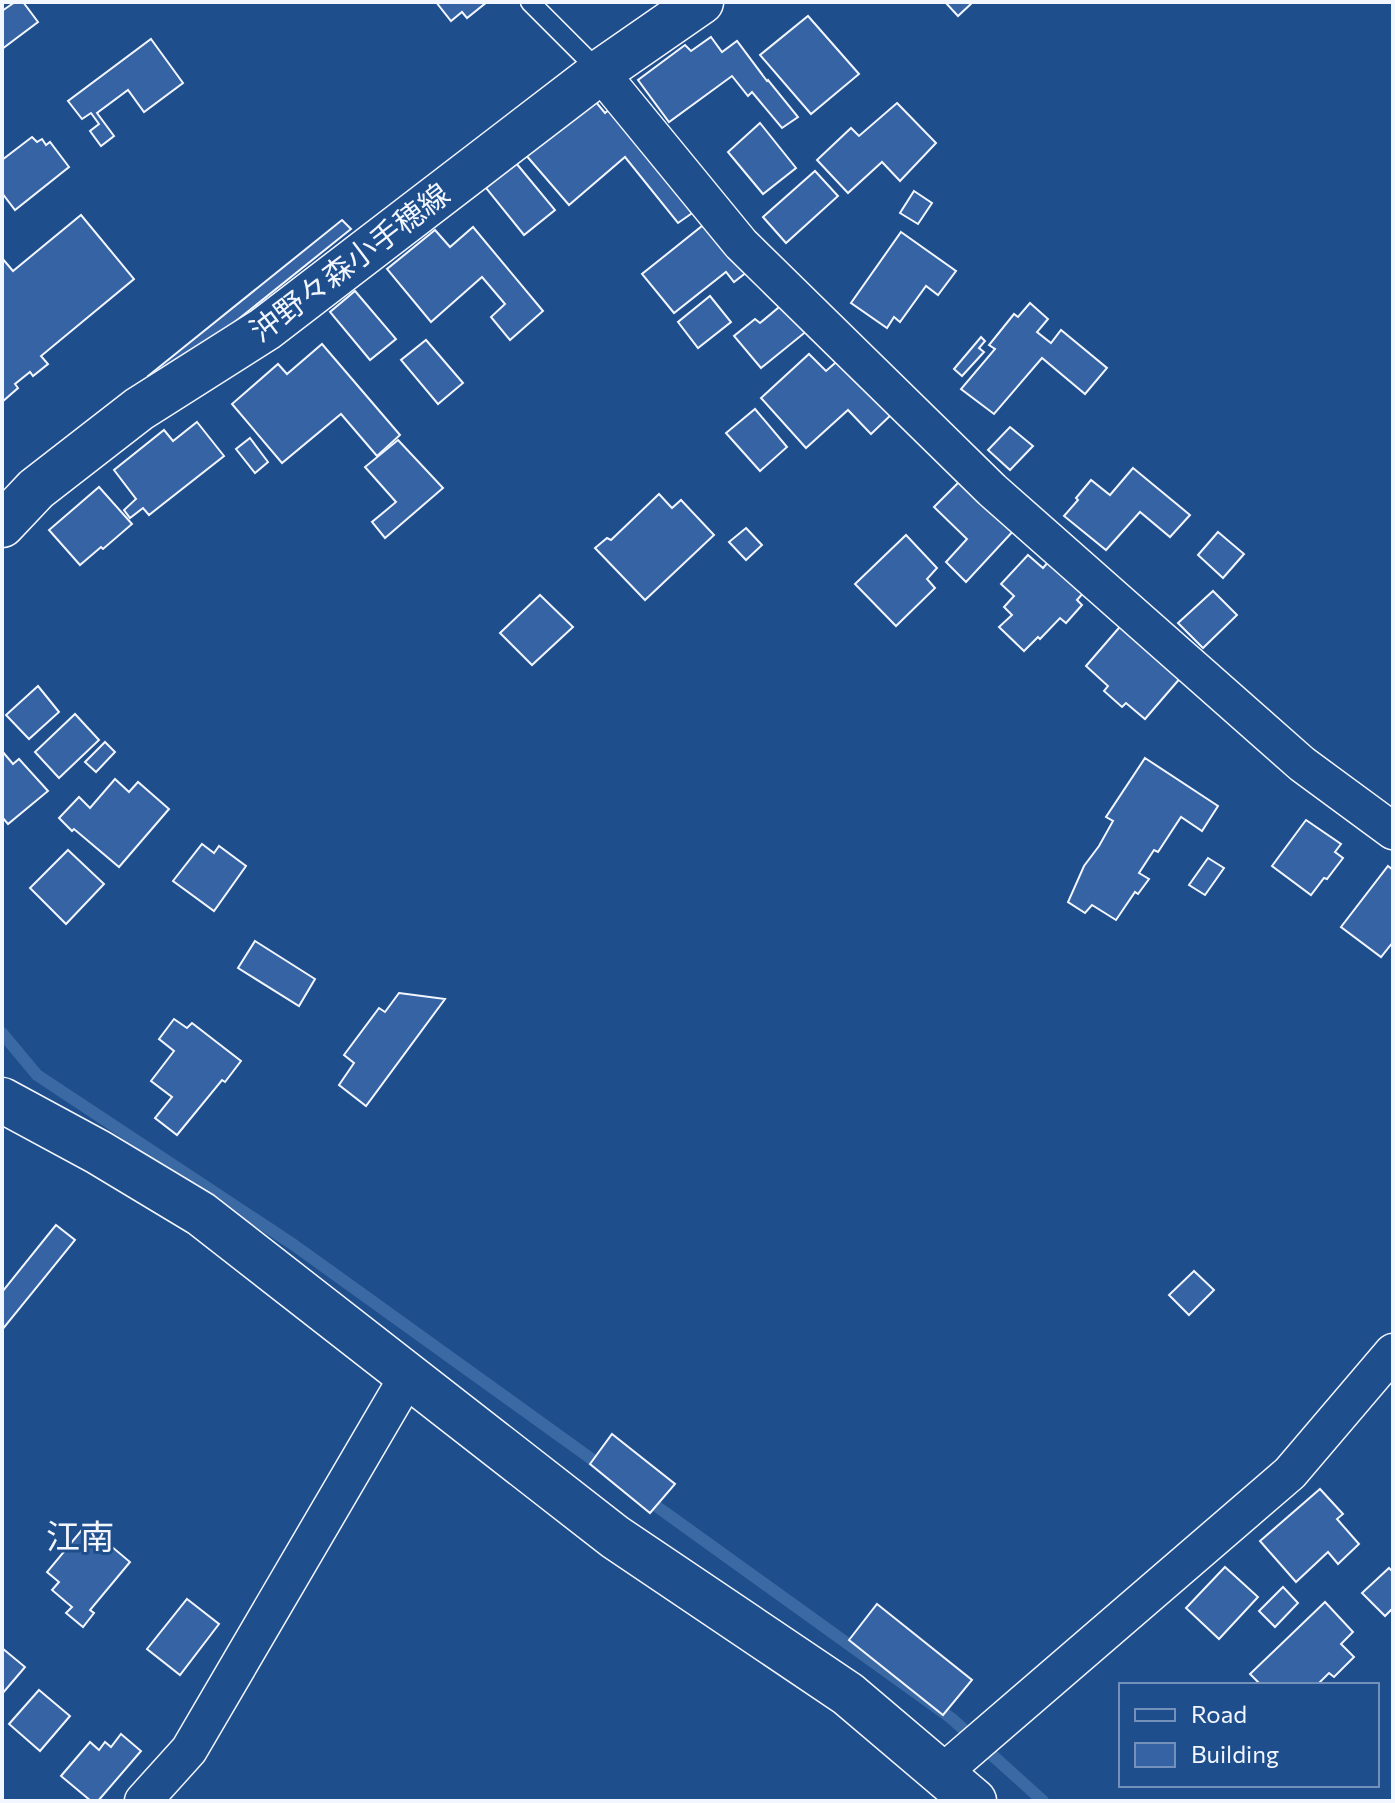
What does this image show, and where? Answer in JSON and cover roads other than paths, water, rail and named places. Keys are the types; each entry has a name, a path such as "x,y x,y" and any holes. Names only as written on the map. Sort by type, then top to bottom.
{"street":[{"name":"沖野々森小手穂線","path":"2,525 36,489 139,409 265,329 600,72 701,2"},
{"path":"600,72 741,244 992,490 1302,764 1393,831"},
{"path":"2,1100 98,1152 201,1214 615,1537 848,1694 957,1787 1290,1473 1393,1352"},
{"path":"143,1801 189,1750 408,1376"}],"lane":[{"path":"530,2 600,72"}],"waterway":[{"path":"2,1033 37,1075 294,1245 604,1468"},
{"path":"645,1498 951,1718 1043,1801"}],"district":[{"name":"江南","path":"80,1537"}]}
